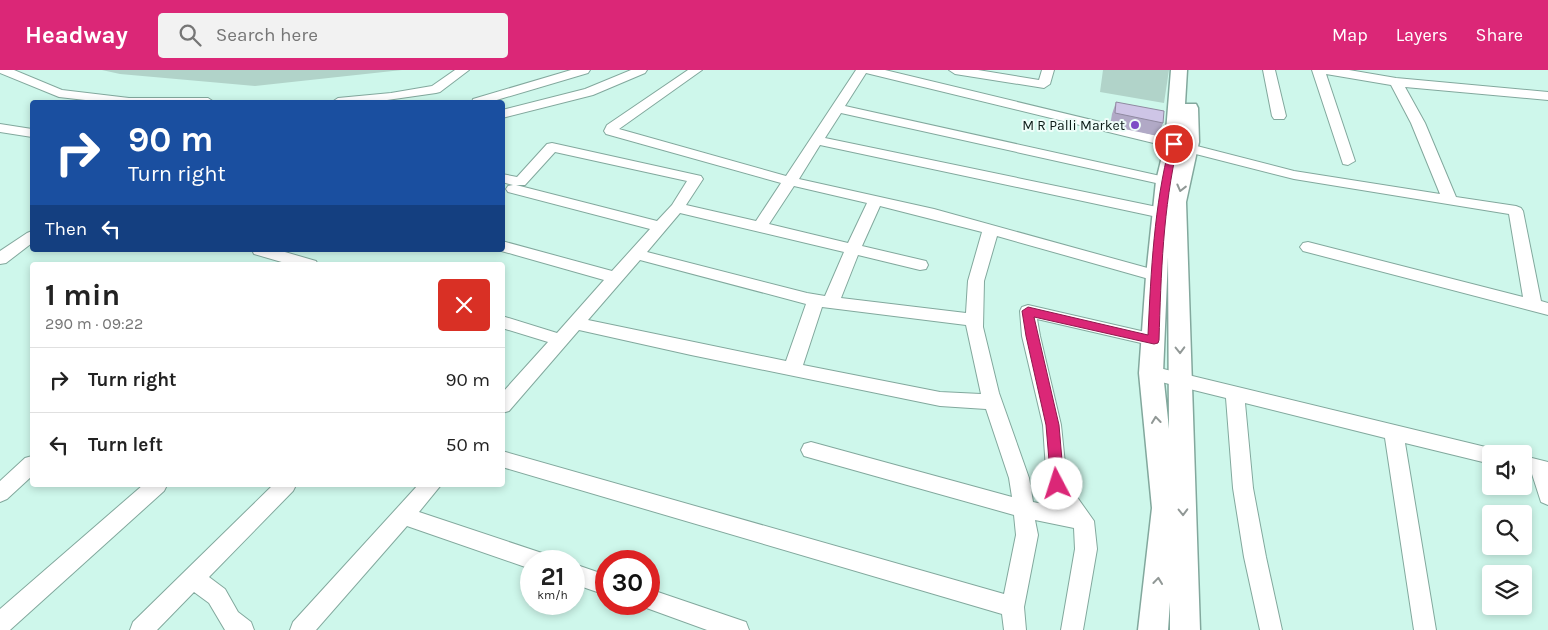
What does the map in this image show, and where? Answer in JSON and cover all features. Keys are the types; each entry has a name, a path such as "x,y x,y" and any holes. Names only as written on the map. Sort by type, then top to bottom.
{"street":[{"path":"3,70 59,93 113,100"},
{"path":"359,100 436,90 462,70"},
{"path":"485,100 584,70"},
{"path":"505,113 590,92 642,70"},
{"path":"696,70 612,128 611,132 790,181 991,229 1156,276"},
{"path":"760,227 862,70"},
{"path":"870,70 1181,146 1294,176 1516,211 1541,307 1308,247"},
{"path":"955,70 982,72 1044,84 1048,70"},
{"path":"1153,630 1165,508 1152,373 1156,276 1165,181 1181,146 1179,70"},
{"path":"1184,630 1177,202 1181,146 1190,70"},
{"path":"1269,70 1278,116"},
{"path":"1348,161 1319,70 1368,76 1396,82 1548,96"},
{"path":"1409,70 1426,85"},
{"path":"1396,82 1418,123 1450,201"},
{"path":"838,108 1165,181"},
{"path":"0,128 30,134"},
{"path":"816,140 1162,213"},
{"path":"505,195 512,183 552,148 696,179 677,208 660,228 505,403"},
{"path":"512,183 660,228"},
{"path":"792,370 823,301 853,249 876,200"},
{"path":"677,208 920,265"},
{"path":"991,229 976,281 974,327 993,402 1019,478 1027,535 1014,607 1014,630"},
{"path":"0,259 30,237"},
{"path":"505,247 616,278"},
{"path":"266,252 300,262"},
{"path":"636,254 823,301 975,320"},
{"path":"1072,630 1086,549 1084,521 1057,484 1052,425 1031,336 1028,311 1154,340"},
{"path":"505,323 562,340"},
{"path":"576,323 691,349 940,399 993,402"},
{"path":"1152,373 1482,454"},
{"path":"1235,394 1243,488 1254,557 1271,630"},
{"path":"1394,433 1425,630"},
{"path":"811,450 1023,509 1084,521"},
{"path":"505,460 1014,607"},
{"path":"0,492 30,466"},
{"path":"1538,468 1548,496"},
{"path":"0,624 155,487"},
{"path":"141,630 284,487"},
{"path":"301,630 429,487"},
{"path":"404,516 520,555"},
{"path":"193,578 217,596 230,620 243,630"},
{"path":"660,603 738,630"}],"shaded area":[{"path":"102,70 402,70 255,86 120,74"},
{"path":"1103,70 1169,70 1164,103 1100,92"}],"building":[{"path":"1116,102 1164,111 1163,123 1115,113"}],"place":[{"name":"M R Palli Market","path":"1135,125"}],"route":[{"path":"1057,484 1052,425 1031,336 1028,311 1154,340 1156,276 1165,181 1174,144"}]}
